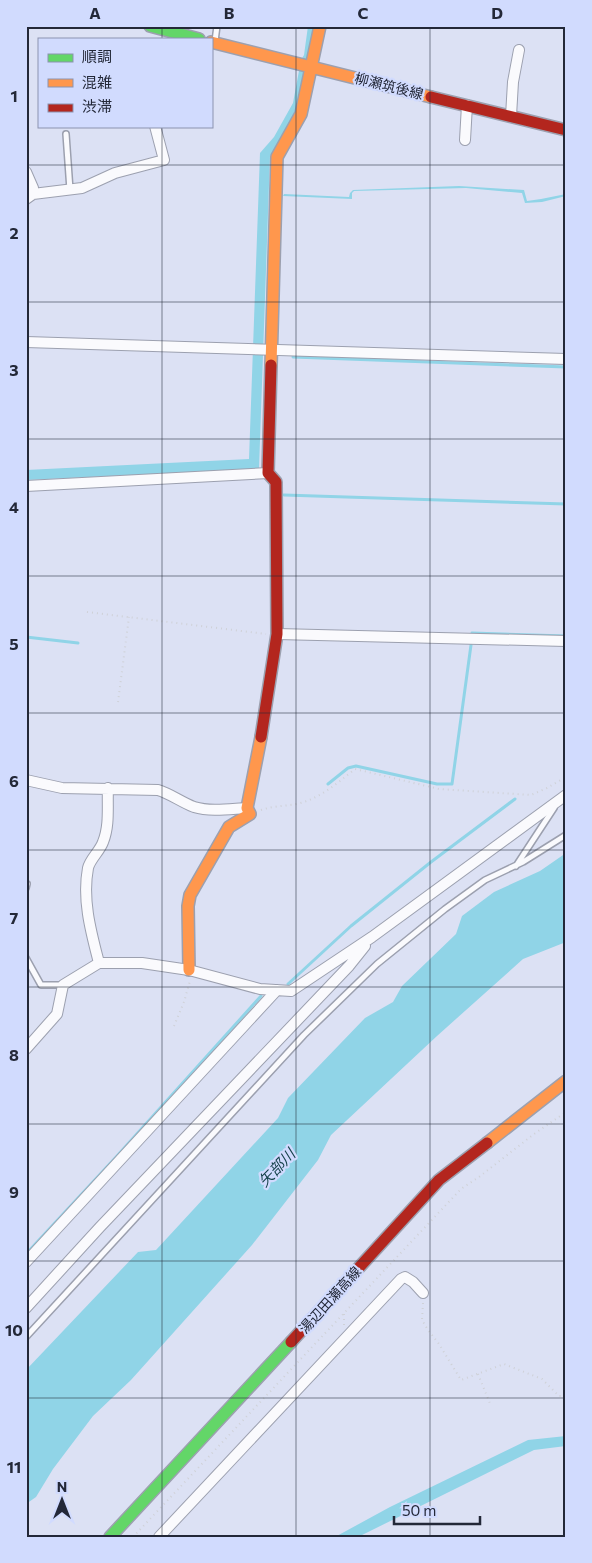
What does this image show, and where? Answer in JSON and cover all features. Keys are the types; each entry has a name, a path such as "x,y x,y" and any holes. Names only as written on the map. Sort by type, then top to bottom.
{"main road":[{"path":"150,26 195,38"},
{"path":"191,970 188,906 190,895 229,827 248,811 264,728 277,634 276,482 268,474 268,350 277,157 301,114 307,65 320,26"},
{"name":"柳瀬筑後線","path":"213,42 566,130"},
{"name":"湯辺田瀬高線","path":"110,1537 439,1180 566,1081"}],"street":[{"path":"510,116 513,82 519,50"},
{"path":"465,140 466,105"},
{"path":"26,172 33,188 30,196 82,188 115,173 164,160 156,128"},
{"path":"26,342 566,359"},
{"path":"26,486 268,474"},
{"path":"277,634 566,641"},
{"path":"26,780 62,788 158,790 195,807 209,810 248,811"},
{"path":"99,963 89,926 86,888 89,866 103,843 106,831 108,788"},
{"path":"26,1049 57,1014 62,985 99,963 142,964 191,970 260,989 291,991 372,937 562,798"},
{"path":"26,1308 100,1227 349,966 372,937"},
{"path":"26,1262 277,990"},
{"path":"159,1537 400,1279 405,1277 413,1282 423,1293"}],"lane":[{"path":"213,42 217,26"},
{"path":"66,134 70,190"},
{"path":"516,866 562,798"},
{"path":"26,1338 304,1035 377,964 445,909 485,880 516,866 566,835"},
{"path":"26,958 41,985 62,985"}],"path":[{"path":"87,612 277,634"},
{"path":"118,702 129,617"},
{"path":"248,811 295,804 317,797 355,769 440,789 531,795 566,777"},
{"path":"174,1026 184,1002 191,970"},
{"path":"133,1537 461,1189 480,1178 542,1128 566,1112"},
{"path":"423,1293 422,1320 461,1380 504,1364 542,1379 559,1396 566,1396"},
{"path":"478,1373 492,1406"}],"water":[{"path":"308,26 315,26 300,102 289,127 270,156 259,469 26,480 26,470 249,459 260,153 274,137 293,103 301,60 304,55"},
{"path":"459,186 524,190 527,201 566,194 566,196 542,202 525,203 522,193 466,188 354,191 352,199 283,196 284,194 349,197 353,190"},
{"name":"矢部川","path":"566,853 566,942 523,959 331,1135 318,1160 252,1245 131,1380 93,1416 53,1469 36,1497 26,1504 26,1370 138,1252 156,1250 278,1118 288,1098 365,1018 393,1002 402,986 456,934 462,916 494,892 540,871"},
{"path":"566,1436 566,1446 534,1450 358,1537 335,1537 390,1507 528,1440"}],"waterway":[{"path":"293,357 566,367"},
{"path":"284,495 566,504"},
{"path":"472,633 566,636"},
{"path":"26,637 78,643"},
{"path":"328,784 348,768 356,766 437,784 452,784 471,645"},
{"path":"288,984 351,926 431,862 515,799"},
{"path":"26,1254 261,996"}],"traffic: fast":[{"path":"150,26 195,38"},
{"path":"110,1537 291,1342"}],"traffic: slow":[{"path":"271,365 277,157 301,114 320,26"},
{"path":"212,42 431,97"},
{"path":"189,970 188,906 190,895 229,827 250,814 247,808 261,737"},
{"path":"487,1143 566,1081"}],"traffic: jam":[{"path":"431,97 566,130"},
{"path":"261,737 277,634 276,482 268,473 271,365"},
{"path":"291,1342 439,1180 487,1143"}]}
